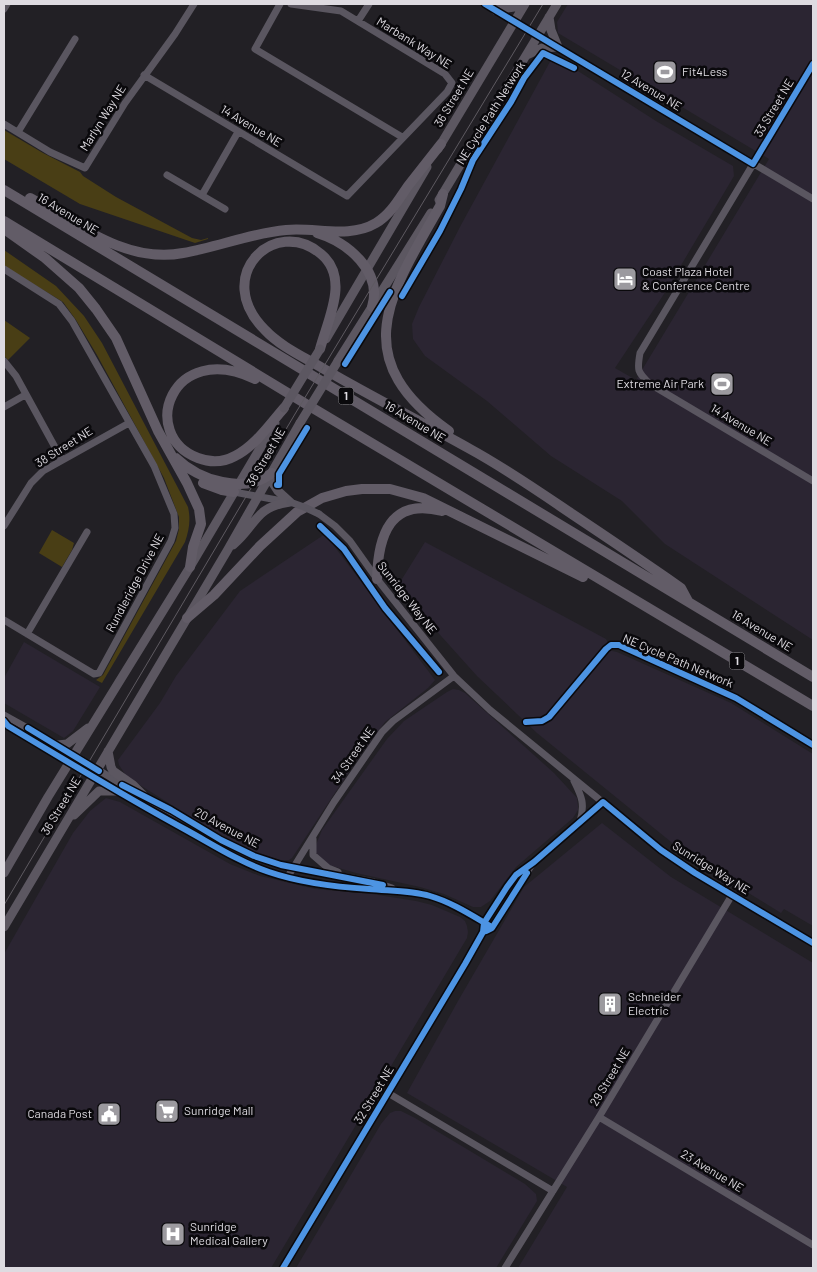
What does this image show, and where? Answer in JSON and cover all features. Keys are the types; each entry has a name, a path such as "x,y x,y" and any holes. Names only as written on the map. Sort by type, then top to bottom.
{"highway":[{"path":"4,183 105,240 141,254 162,256 184,253 280,230 348,231 363,229 377,222 391,210 441,144"},
{"name":"16 Avenue NE","path":"4,190 240,334 452,458 813,677"},
{"path":"443,194 440,206 400,278 387,315 385,337 391,364 404,390 428,416 471,449"},
{"name":"1","path":"4,221 306,404 813,706"},
{"path":"4,229 51,263 88,298 116,338 166,446 192,493 200,516 199,532 193,547 190,567"},
{"path":"298,229 313,232 336,241 355,255 366,270 375,293 372,306"},
{"path":"320,349 335,297 335,276 330,264 319,252 306,245 291,242 269,247 251,263 244,279 243,288 246,304 266,332 282,344 351,384 471,449 522,480 681,588 689,602"},
{"path":"284,408 243,451 231,458 217,461 201,459 180,446 171,432 168,416 170,400 184,380 198,372 213,368 230,370 247,376 306,404"},
{"path":"166,446 181,463 200,476 237,488"},
{"path":"173,459 181,469 197,480 222,490 237,488 270,475"},
{"path":"187,618 214,595 235,571 285,523 308,505 322,498 370,488 390,490 423,498 578,574 652,616 663,617"},
{"path":"377,579 381,542 386,530 395,519 409,511 424,508 432,508 460,515"}],"main road":[{"path":"495,10 521,4"},
{"name":"36 Street NE","path":"4,873 74,754 190,567 525,4"},
{"name":"36 Street NE","path":"4,927 227,551 300,423 443,194 557,4"},
{"path":"526,55 542,48 558,47 551,30 549,17"},
{"path":"270,475 278,491 290,502"},
{"path":"227,551 242,538 262,512 276,505 290,502"},
{"path":"58,745 67,744 92,725"},
{"path":"108,751 110,767 113,771 143,795"},
{"path":"63,826 99,791 117,791"}],"street":[{"path":"4,9 7,4"},
{"name":"Marlyn Way NE","path":"4,124 50,152 85,168 125,103 175,34 194,4"},
{"path":"280,4 255,49 402,137"},
{"name":"Marbank Way NE","path":"292,4 341,11 445,74 452,83 447,92 347,196"},
{"path":"358,21 369,4"},
{"name":"12 Avenue NE","path":"485,4 813,199"},
{"path":"18,132 75,39"},
{"name":"33 Street NE","path":"638,368 640,353 813,64"},
{"name":"14 Avenue NE","path":"144,75 347,196"},
{"path":"202,195 238,132"},
{"path":"167,175 225,209"},
{"name":"Rundleridge Drive NE","path":"4,269 59,304 72,321 154,466 174,514 175,528 172,540 99,673 94,674 4,620"},
{"path":"4,362 16,376 62,460"},
{"name":"14 Avenue NE","path":"638,368 641,375 650,384 813,481"},
{"path":"4,407 25,395"},
{"name":"38 Street NE","path":"4,526 31,483 44,471 129,423"},
{"name":"Sunridge Way NE","path":"237,488 258,496 304,506 335,526 350,541 377,579 454,676 490,710 661,850 813,943"},
{"path":"28,634 87,532"},
{"name":"34 Street NE","path":"287,878 315,832 382,732 393,721 454,676"},
{"name":"20 Avenue NE","path":"4,715 74,754 117,791 226,854 255,867 287,878 324,885 370,890 400,890"},
{"name":"20 Avenue NE","path":"4,721 8,726 81,770 95,773 143,795 245,852 270,862 346,876 428,895 446,901 492,928"},
{"path":"573,778 584,808 580,822"},
{"name":"32 Street NE","path":"282,1268 388,1093 483,932 484,923 511,881 603,802"},
{"path":"315,832 312,847 313,855 328,868 346,876"},
{"name":"32 Street NE","path":"492,928 534,862"},
{"name":"29 Street NE","path":"506,1268 732,895"},
{"path":"483,932 492,928"},
{"path":"388,1093 553,1191"},
{"name":"23 Avenue NE","path":"599,1117 813,1245"}],"shaded area":[{"path":"568,4 813,4 813,640 665,544 622,501 551,456 487,401 425,356 413,339 412,324 419,307 461,225 552,58 578,71 656,121 733,166 734,176 664,294 615,368 636,380 769,159 558,33 557,22"},
{"path":"4,130 80,172 83,176 116,197 192,238 208,239 195,243 80,204 4,159"},
{"path":"4,250 56,286 84,316 102,343 188,507 189,525 185,542 102,683 96,680 103,675 176,541 179,517 164,478 76,320 63,302 4,266"},
{"path":"4,320 30,338 8,360 4,356"},
{"path":"52,530 74,543 62,567 39,553"},
{"path":"325,534 435,680 428,688 385,722 356,761 292,858 281,860 259,854 238,845 191,817 127,777 118,760 160,703 176,676 240,591"},
{"path":"425,542 606,639 612,651 731,703 813,754 813,926 784,909 781,913 676,846 537,733 477,676 397,587"},
{"path":"24,642 100,687 73,731 64,738 4,703 4,678"},
{"path":"453,689 465,693 554,773 577,798 578,810 573,818 516,867 490,901 481,907 473,907 444,894 420,887 328,865 316,853 315,847 322,830 387,739 404,721"},
{"path":"106,798 120,802 230,864 260,876 315,889 372,894 416,901 432,905 460,917 467,926 467,938 271,1268 4,1268 4,954 73,833 90,811"},
{"path":"602,823 671,877 813,963 813,1268 518,1268 567,1187 407,1093 524,887"},
{"path":"401,1111 415,1118 525,1184 536,1194 537,1201 496,1268 296,1268 381,1124 390,1113"}],"tram line":[{"path":"4,905 295,414 543,4"}],"cycle path":[{"path":"485,4 753,164 813,64"},
{"name":"NE Cycle Path Network","path":"402,296 440,231 473,160 511,102 524,78 543,53 574,68"},
{"path":"345,364 390,292"},
{"path":"277,485 279,485 279,474 307,428"},
{"path":"320,526 344,549 385,608 439,672"},
{"name":"NE Cycle Path Network","path":"526,722 542,721 549,717 606,649 611,645 619,645 736,698 813,745"},
{"path":"4,721 8,726 120,793 258,868 281,876 319,884 422,894 453,905 490,926"},
{"path":"28,728 99,771"},
{"path":"122,785 171,810 221,840 254,856 281,865 383,885"},
{"path":"283,1268 465,964 483,932 484,923 507,887 516,875 534,862 603,802 661,850 695,873 813,943"},
{"path":"486,931 492,928 527,873"}],"place":[{"name":"Fit4Less","path":"665,72"},
{"name":"Coast Plaza Hotel & Conference Centre","path":"625,279"},
{"name":"Extreme Air Park","path":"722,384"},
{"name":"Schneider Electric","path":"610,1004"},
{"name":"Sunridge Mall","path":"167,1111"},
{"name":"Canada Post","path":"109,1114"},
{"name":"Sunridge Medical Gallery","path":"173,1234"}]}
